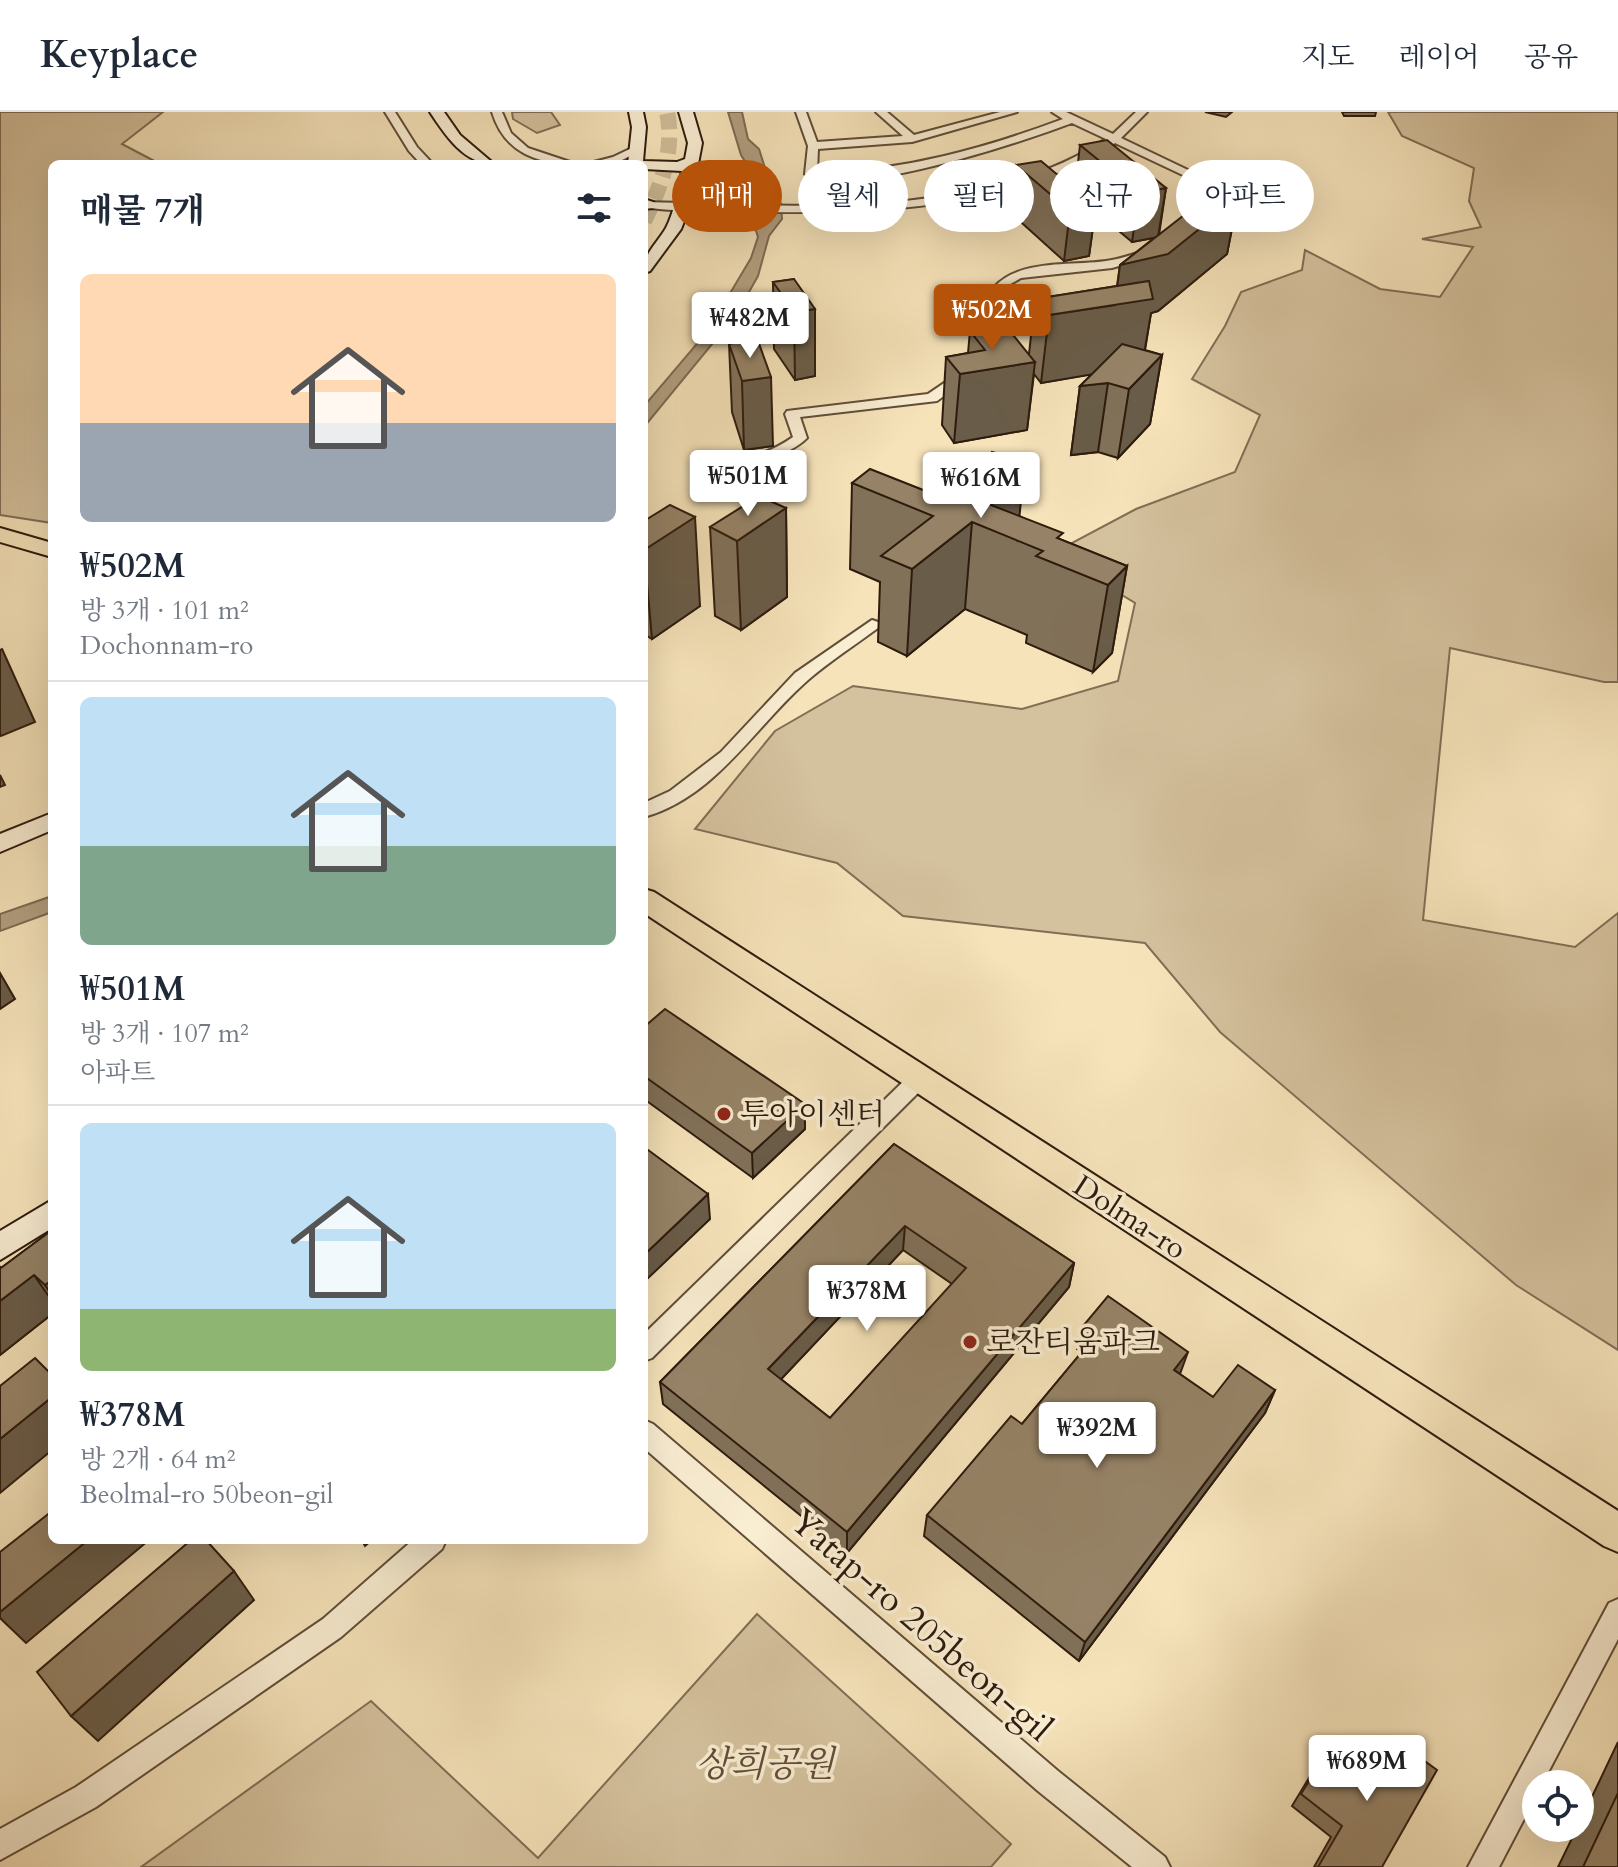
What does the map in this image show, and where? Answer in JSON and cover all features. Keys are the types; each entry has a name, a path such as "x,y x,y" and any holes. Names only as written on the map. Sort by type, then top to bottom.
{"main road":[{"path":"437,112 455,138 482,160"},
{"path":"636,112 639,127 637,160"},
{"path":"686,112 695,143 691,160"},
{"path":"648,163 672,166"},
{"path":"648,257 672,230"},
{"path":"0,535 48,549"},
{"path":"0,844 48,823"},
{"name":"Dolma-ro","path":"648,902 1618,1533"},
{"path":"0,1247 48,1215"}],"street":[{"path":"390,112 422,160"},
{"path":"497,112 500,125 524,151 547,160"},
{"path":"801,112 813,146 813,176 907,170 973,155 1072,119"},
{"path":"881,112 912,139"},
{"path":"1057,112 1176,168"},
{"path":"782,209 886,208 971,196 1064,166 1114,139 1142,112"},
{"path":"813,146 912,139 1003,113"},
{"path":"648,204 672,205"},
{"path":"988,311 989,298 1000,285 1014,276 1074,266 1106,265 1167,245"},
{"path":"708,465 764,460 784,449 800,438 792,414 932,398 978,366"},
{"path":"648,809 676,795 727,756 801,677 872,625"},
{"path":"648,1346 918,1080"},
{"name":"Yatap-ro 205beon-gil","path":"648,1435 1048,1781 1155,1867"},
{"path":"0,1845 86,1797 332,1628 428,1544"},
{"path":"1483,1867 1618,1612"}],"green space":[{"path":"0,112 163,112 122,144 152,160 48,160 48,522 0,515"},
{"path":"512,112 551,112 560,125 537,133 513,119"},
{"path":"1388,112 1618,112 1618,682 1604,682 1450,648 1423,920 1575,947 1618,913 1618,1350 1516,1285 1220,1032 1145,943 903,916 837,863 695,829 775,731 853,686 1022,709 1118,681 1135,603 1053,553 1136,509 1235,472 1260,415 1192,379 1225,326 1241,292 1302,270 1305,250 1380,289 1440,297 1473,247 1422,239 1481,227 1469,201 1474,168 1402,136"},
{"name":"상희공원","path":"757,1614 1011,1844 991,1867 141,1867 371,1701 538,1858"}],"shaded area":[{"path":"728,112 742,112 748,139 759,149 762,160 744,160"},
{"path":"756,232 772,232 758,276 736,315 648,422 648,401 707,332 751,258 758,237"},
{"path":"48,897 48,913 0,931 0,914"}],"building":[{"path":"1107,140 1132,160 1098,160 1080,145"},
{"path":"1041,161 1050,169 1050,194 1034,180 1034,162"},
{"path":"1176,221 1176,232 1196,232 1168,254 1120,265"},
{"path":"794,279 815,309 794,312 773,282"},
{"path":"1149,281 1153,299 1049,315 1035,299"},
{"path":"1005,325 1035,362 960,374 946,357 985,350 970,331"},
{"path":"757,338 771,377 742,381 729,344"},
{"path":"1122,344 1162,355 1129,389 1108,383 1080,386"},
{"path":"992,452 1025,461 991,505 1063,533 1057,538 1127,566 1108,585 1036,556 1043,551 972,522 912,569 881,556 933,516 852,483 870,469 951,501"},
{"path":"759,496 786,508 737,541 710,527"},
{"path":"670,505 695,517 648,547 648,519"},
{"name":"투아이센터","path":"665,1009 805,1104 752,1153 648,1079 648,1024"},
{"name":"로잔티움파크","path":"894,1144 1074,1263 847,1532 660,1382","holes":["905,1226 966,1268 830,1418 768,1369"]},
{"path":"648,1150 708,1194 648,1251"},
{"path":"48,1233 48,1283 45,1285 34,1275 0,1301 1,1268"},
{"path":"1108,1296 1188,1352 1174,1370 1213,1397 1238,1365 1275,1390 1085,1642 927,1515 1011,1416 1022,1424 1096,1335 1083,1326"},
{"path":"35,1358 48,1371 48,1400 0,1439 0,1386"},
{"path":"48,1514 48,1544 83,1544 0,1612 0,1552"},
{"path":"186,1544 210,1544 234,1571 71,1716 37,1672"},
{"path":"1396,1740 1437,1770 1382,1867 1318,1867 1342,1826 1301,1794 1334,1741 1376,1773"},
{"path":"1618,1793 1618,1867 1583,1867"}],"tunnel":[{"path":"648,212 668,154 667,112"},
{"path":"986,355 988,311"}],"place":[{"name":"투아이센터","path":"724,1114"},
{"name":"로잔티움파크","path":"970,1342"}]}
